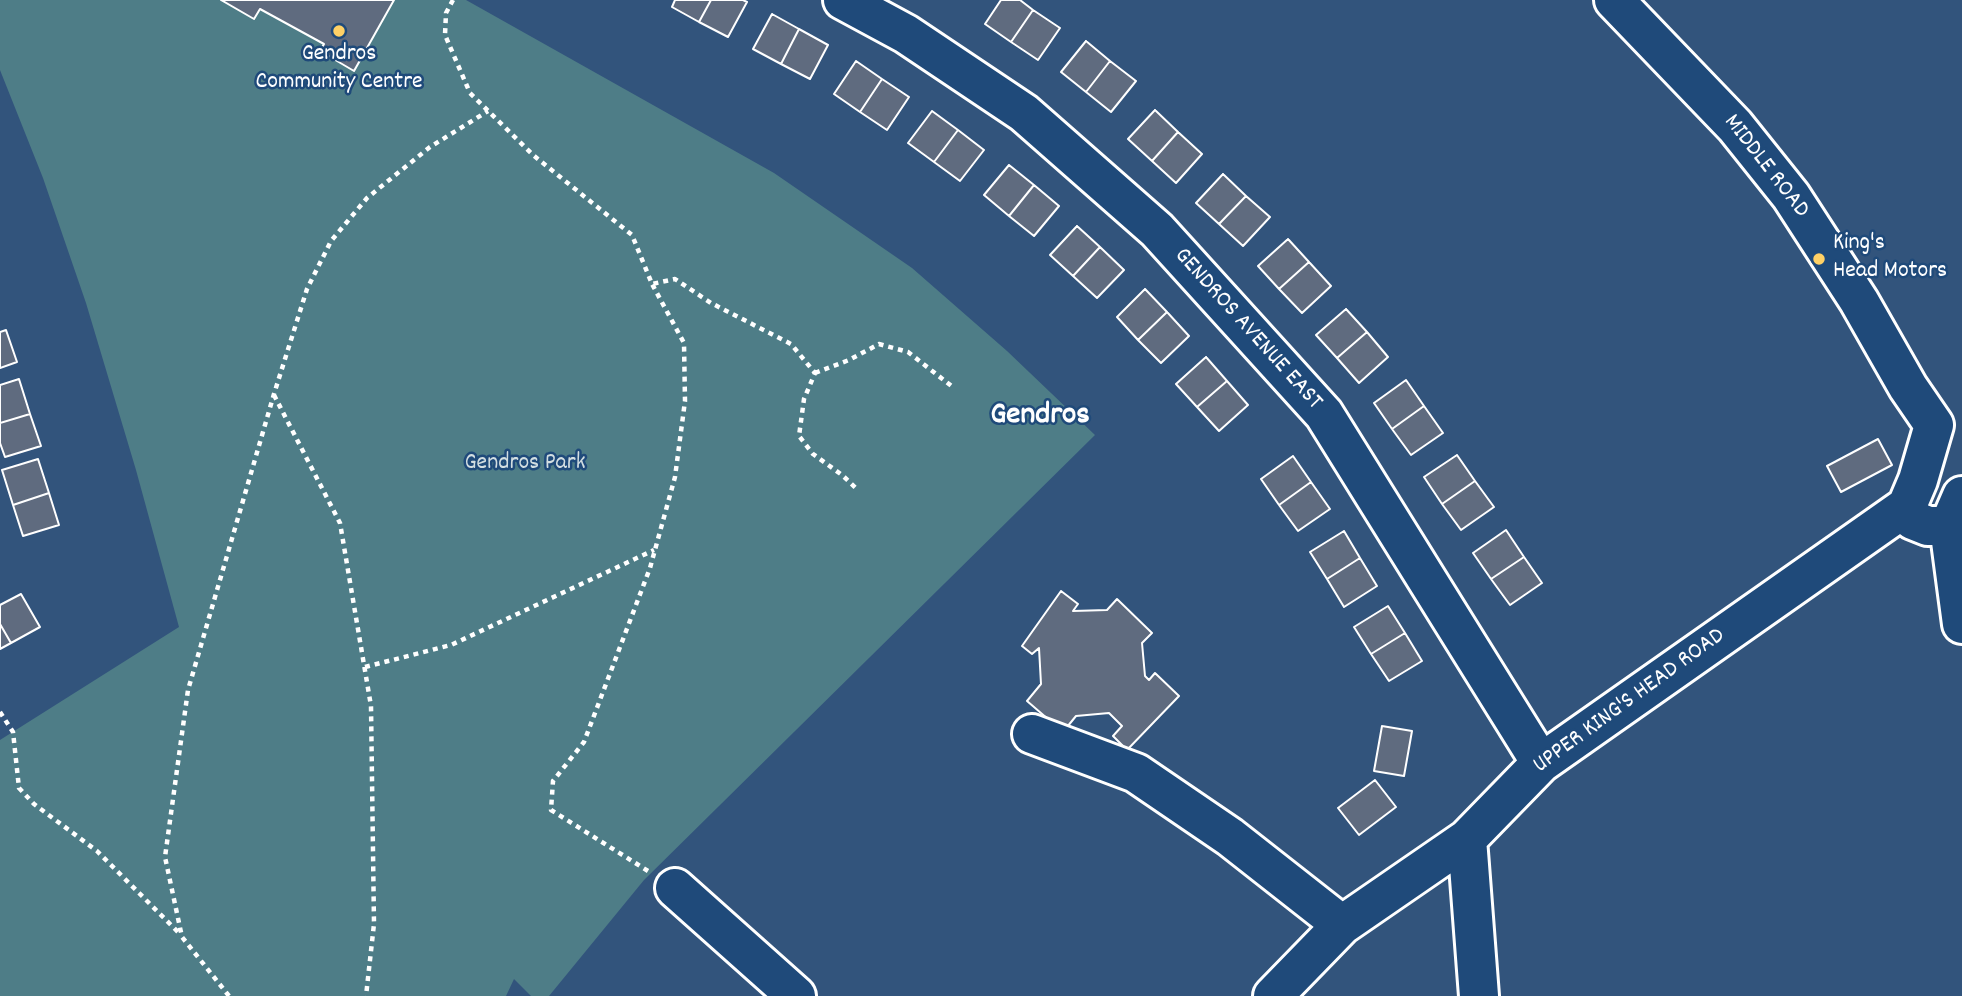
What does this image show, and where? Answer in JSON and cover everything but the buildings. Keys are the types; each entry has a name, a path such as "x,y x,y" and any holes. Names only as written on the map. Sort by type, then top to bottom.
{"street":[{"name":"GENDROS AVENUE EAST","path":"843,0 906,34 1024,113 1157,230 1324,414 1541,763"},
{"name":"MIDDLE ROAD","path":"1614,0 1735,126 1791,196 1859,301 1908,387 1948,425"},
{"path":"1948,425 1906,506 1913,520 1928,527 1955,511 1962,624"},
{"name":"UPPER KING'S HEAD ROAD","path":"1273,996 1342,925 1467,839 1541,763 1906,506"},
{"path":"1032,734 1136,773 1230,837 1342,925"},
{"path":"1467,839 1479,996"},
{"path":"675,888 796,996"}],"path":[{"path":"453,0 446,13 445,35 470,93 533,155 632,235 652,284 684,343 685,401 675,477 650,568 584,742 553,781 551,810 675,888"},
{"path":"182,937 165,857 188,690 306,289 331,241 367,198 429,147 488,111"},
{"path":"652,284 675,279 711,303 791,344 815,373"},
{"path":"858,490 813,454 799,436 804,399 815,373 849,360 879,344 908,352 954,388"},
{"path":"274,394 340,523 372,706 374,924 366,996"},
{"path":"365,667 451,645 655,550"},
{"path":"0,712 13,732 19,788 34,804 97,851 182,937 229,996"}],"green space":[{"name":"Gendros Park","path":"0,0 466,0 774,173 912,268 1007,351 1095,435 644,880 549,996 531,996 514,979 506,996 0,996 0,740 179,627 86,303 43,178 0,70"}],"place":[{"name":"Gendros Community Centre","path":"339,31"},
{"name":"King's Head Motors","path":"1819,259"}],"district":[{"name":"Gendros","path":"1040,418"}]}
